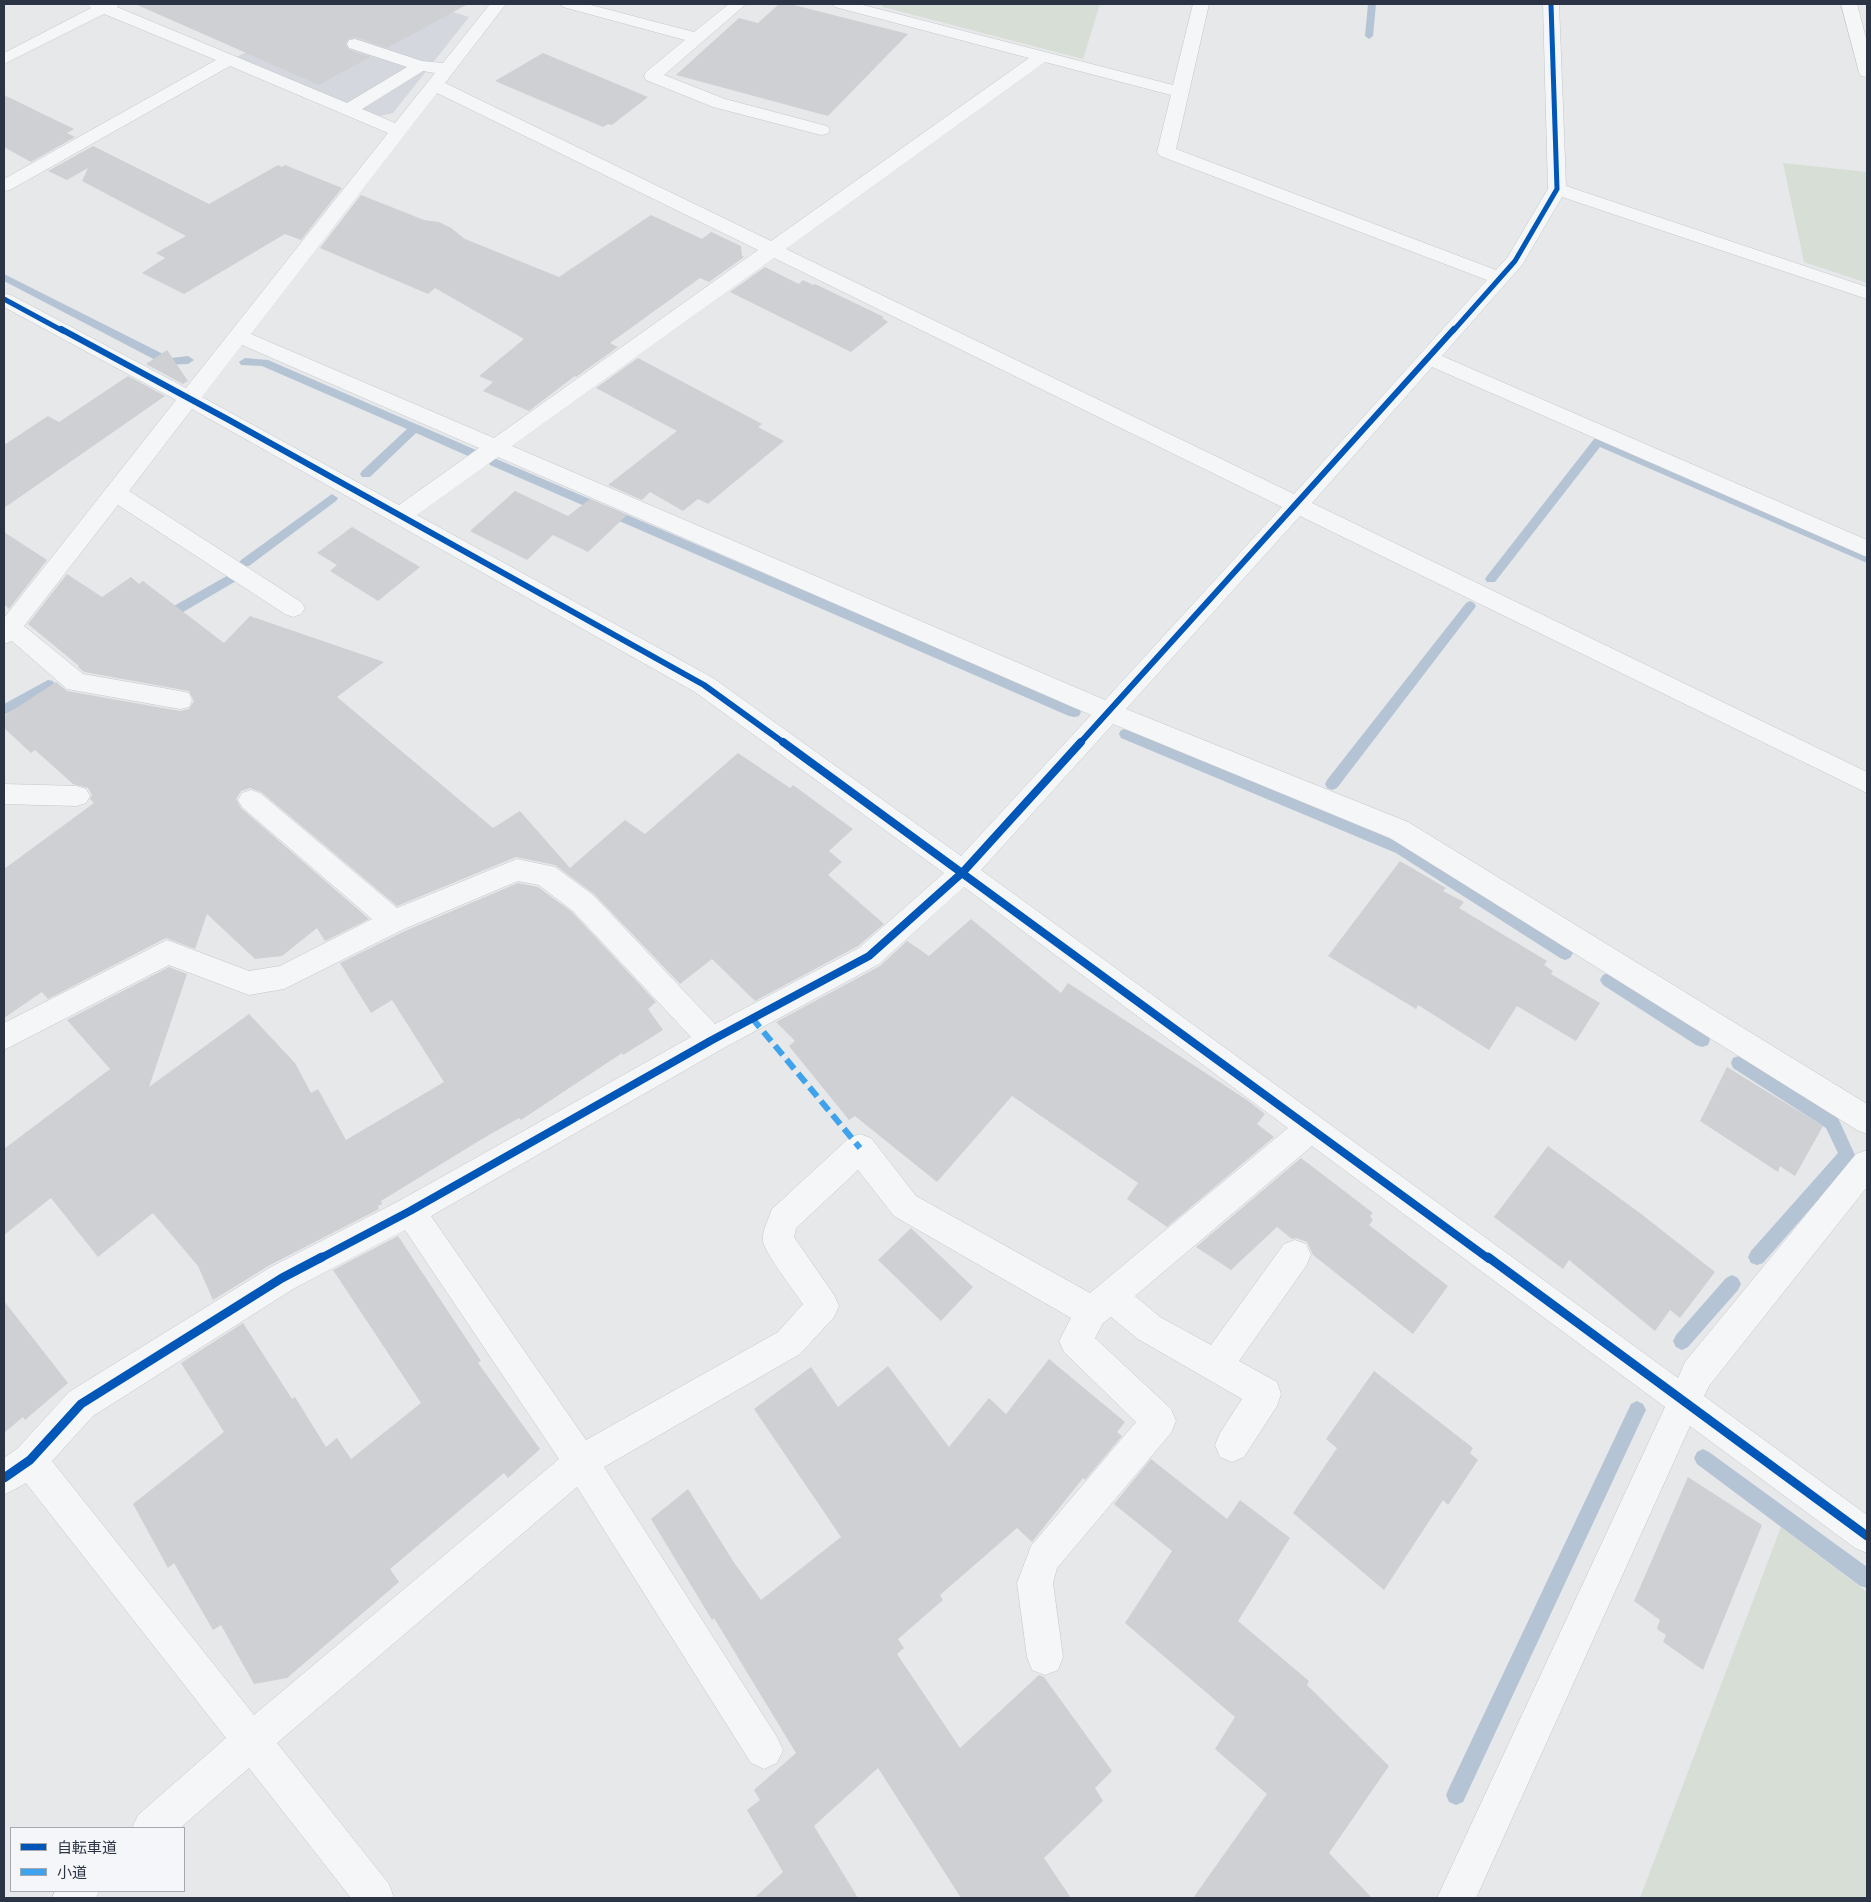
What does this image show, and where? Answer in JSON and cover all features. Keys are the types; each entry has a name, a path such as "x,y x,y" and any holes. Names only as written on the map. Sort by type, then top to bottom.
{"street":[{"path":"180,700 76,682 7,631 498,4"},
{"path":"570,4 697,38"},
{"path":"738,4 652,76 720,102 821,130"},
{"path":"1201,4 1166,152 1184,161 1500,278"},
{"path":"375,1898 251,1741 17,1469 81,1404 282,1278 410,1211 712,1040 868,956 963,872 1297,505 1515,261 1557,189 1551,4"},
{"path":"1850,4 1867,72"},
{"path":"4,59 104,5 398,131"},
{"path":"849,5 1180,92"},
{"path":"355,44 420,66 447,69"},
{"path":"401,515 1043,56"},
{"path":"4,186 229,60"},
{"path":"348,110 420,66"},
{"path":"435,85 1867,783"},
{"path":"1557,189 1867,293"},
{"path":"4,299 401,515 704,686 963,872 1867,1536"},
{"path":"238,336 1109,712 1399,830 1867,1120"},
{"path":"1429,358 1867,549"},
{"path":"116,492 293,608"},
{"path":"4,794 76,796"},
{"path":"251,800 394,920"},
{"path":"4,1037 167,952 249,983 284,977 394,920 517,870 546,874 582,903 712,1040"},
{"path":"1046,1657 1035,1583 1043,1558 1159,1421 1075,1341 1102,1304 1311,1128"},
{"path":"152,1827 581,1462 789,1343 823,1306 778,1240 782,1220 860,1148 904,1206 1149,1328 1265,1394 1232,1445"},
{"path":"1456,1898 1697,1374 1867,1164"},
{"path":"410,1211 581,1462 764,1750"},
{"path":"1216,1366 1295,1255"}],"shaded area":[{"path":"336,4 427,4 469,17 393,113 380,116 235,58"},
{"path":"880,4 1100,4 1083,59 883,7"},
{"path":"1783,163 1867,172 1867,283 1804,262"},
{"path":"1781,1527 1867,1592 1867,1898 1640,1898"}],"building":[{"path":"135,4 468,4 387,48 356,37 349,38 345,43 348,50 370,57 319,85"},
{"path":"779,4 790,4 908,34 828,116 676,75 739,18 758,23"},
{"path":"543,53 648,97 612,125 608,124 603,127 495,81"},
{"path":"4,95 74,129 67,133 75,137 31,162 4,147"},
{"path":"93,146 209,204 278,165 282,167 285,165 342,188 301,240 285,234 184,294 142,273 165,258 156,253 186,236 82,181 88,168 67,180 48,171"},
{"path":"361,195 424,220 439,222 451,228 465,239 559,277 651,215 702,239 711,232 741,246 742,256 744,257 709,282 700,278 610,343 618,347 575,376 529,411 483,391 493,382 479,376 524,339 435,288 428,294 320,248"},
{"path":"765,267 799,284 803,280 813,285 815,284 884,317 882,318 888,322 851,352 730,292"},
{"path":"167,350 188,381 183,384 146,364"},
{"path":"638,358 762,424 758,427 784,441 708,504 698,499 683,511 650,492 642,500 608,485 677,431 596,388"},
{"path":"128,376 165,396 4,508 4,445 48,416 59,422"},
{"path":"515,491 568,516 590,499 627,515 588,552 553,535 527,560 470,531"},
{"path":"352,527 420,567 378,601 330,571 337,565 317,553"},
{"path":"4,532 47,560 9,609 4,604"},
{"path":"67,574 102,597 131,577 139,584 143,581 224,643 250,616 384,662 337,697 493,828 520,811 570,868 625,820 645,834 738,753 790,788 793,785 853,829 829,851 842,862 828,875 884,924 858,946 755,1001 712,959 680,984 594,894 555,865 516,857 397,906 261,792 250,788 241,791 236,799 241,808 369,919 325,941 317,928 282,956 255,959 207,914 195,949 166,938 48,999 42,992 4,1018 4,869 94,803 90,799 92,795 88,788 73,784 35,750 31,753 4,728 4,716 56,682 67,691 180,711 189,709 194,701 189,691 84,672 28,624"},
{"path":"1400,861 1446,888 1443,891 1464,902 1459,908 1547,961 1544,965 1553,971 1551,974 1600,1003 1576,1041 1517,1006 1489,1050 1418,1005 1416,1009 1328,956"},
{"path":"518,883 538,887 572,912 656,1002 648,1009 663,1030 623,1055 622,1053 521,1120 519,1118 482,1139 381,1201 382,1204 378,1206 379,1209 270,1265 213,1300 198,1266 153,1213 98,1257 51,1198 4,1235 4,1149 110,1069 67,1020 169,967 187,974 149,1087 249,1014 295,1063 311,1093 318,1089 346,1140 444,1082 392,1000 371,1013 340,963 405,931"},
{"path":"971,919 1061,993 1068,983 1247,1100 1265,1114 1257,1124 1274,1137 1167,1227 1127,1199 1138,1183 1012,1096 937,1182 855,1116 849,1120 789,1046 795,1041 776,1022 880,966 907,941 929,956"},
{"path":"1727,1067 1823,1126 1795,1176 1780,1166 1778,1172 1700,1121"},
{"path":"1548,1146 1640,1213 1715,1272 1680,1318 1670,1310 1655,1331 1569,1260 1563,1269 1494,1217"},
{"path":"1301,1158 1373,1213 1370,1216 1373,1220 1369,1225 1448,1286 1413,1334 1313,1255 1307,1242 1296,1238 1292,1239 1277,1227 1231,1270 1196,1247"},
{"path":"911,1228 973,1287 941,1321 878,1260"},
{"path":"398,1236 481,1361 478,1363 540,1449 508,1478 504,1473 390,1569 399,1582 287,1678 254,1684 221,1625 213,1630 174,1563 168,1568 133,1504 224,1432 181,1363 243,1323 292,1399 295,1397 326,1447 337,1438 351,1459 421,1403 333,1270"},
{"path":"4,1301 68,1383 25,1420 23,1417 4,1433"},
{"path":"1049,1359 1125,1422 1117,1432 1122,1436 1085,1480 1083,1478 1032,1542 1017,1528 940,1595 943,1600 898,1639 904,1648 897,1654 960,1748 1039,1675 1044,1677 1112,1771 1095,1788 1103,1801 1044,1858 1071,1898 961,1898 878,1768 814,1826 858,1898 754,1898 783,1872 747,1810 760,1800 754,1790 796,1753 651,1519 688,1489 733,1561 761,1600 841,1537 754,1409 811,1367 838,1407 888,1366 949,1447 989,1398 1006,1414"},
{"path":"1374,1371 1473,1448 1470,1453 1478,1460 1448,1505 1443,1500 1384,1590 1293,1513 1337,1448 1326,1439"},
{"path":"1151,1459 1227,1519 1240,1500 1290,1538 1238,1621 1309,1681 1307,1685 1389,1766 1329,1853 1372,1898 1193,1898 1267,1794 1215,1749 1235,1717 1125,1623 1172,1551 1114,1504"},
{"path":"1688,1477 1762,1525 1703,1670 1663,1642 1666,1635 1657,1629 1660,1620 1634,1601"}],"waterway":[{"path":"1369,36 1372,4"},
{"path":"4,277 169,362 188,360"},
{"path":"245,362 264,363 415,428"},
{"path":"366,474 415,428"},
{"path":"415,428 472,453"},
{"path":"1491,579 1598,442 1867,559"},
{"path":"494,462 1074,712"},
{"path":"245,563 332,498"},
{"path":"163,618 232,578"},
{"path":"1332,784 1470,606"},
{"path":"4,710 48,685"},
{"path":"1126,734 1401,849 1565,953"},
{"path":"1608,980 1702,1040"},
{"path":"1739,1063 1832,1123 1847,1155 1757,1257"},
{"path":"1682,1341 1732,1284"},
{"path":"1456,1795 1637,1410"},
{"path":"1703,1458 1867,1579"}],"marked path":[{"path":"752,1018 860,1148"}],"cycle path":[{"path":"4,1478 30,1460 81,1404 282,1278 410,1211 712,1040 869,956 963,872 1297,505 1515,261 1557,189 1551,4"},
{"path":"4,299 229,420 704,685 963,872 1867,1536"}]}
